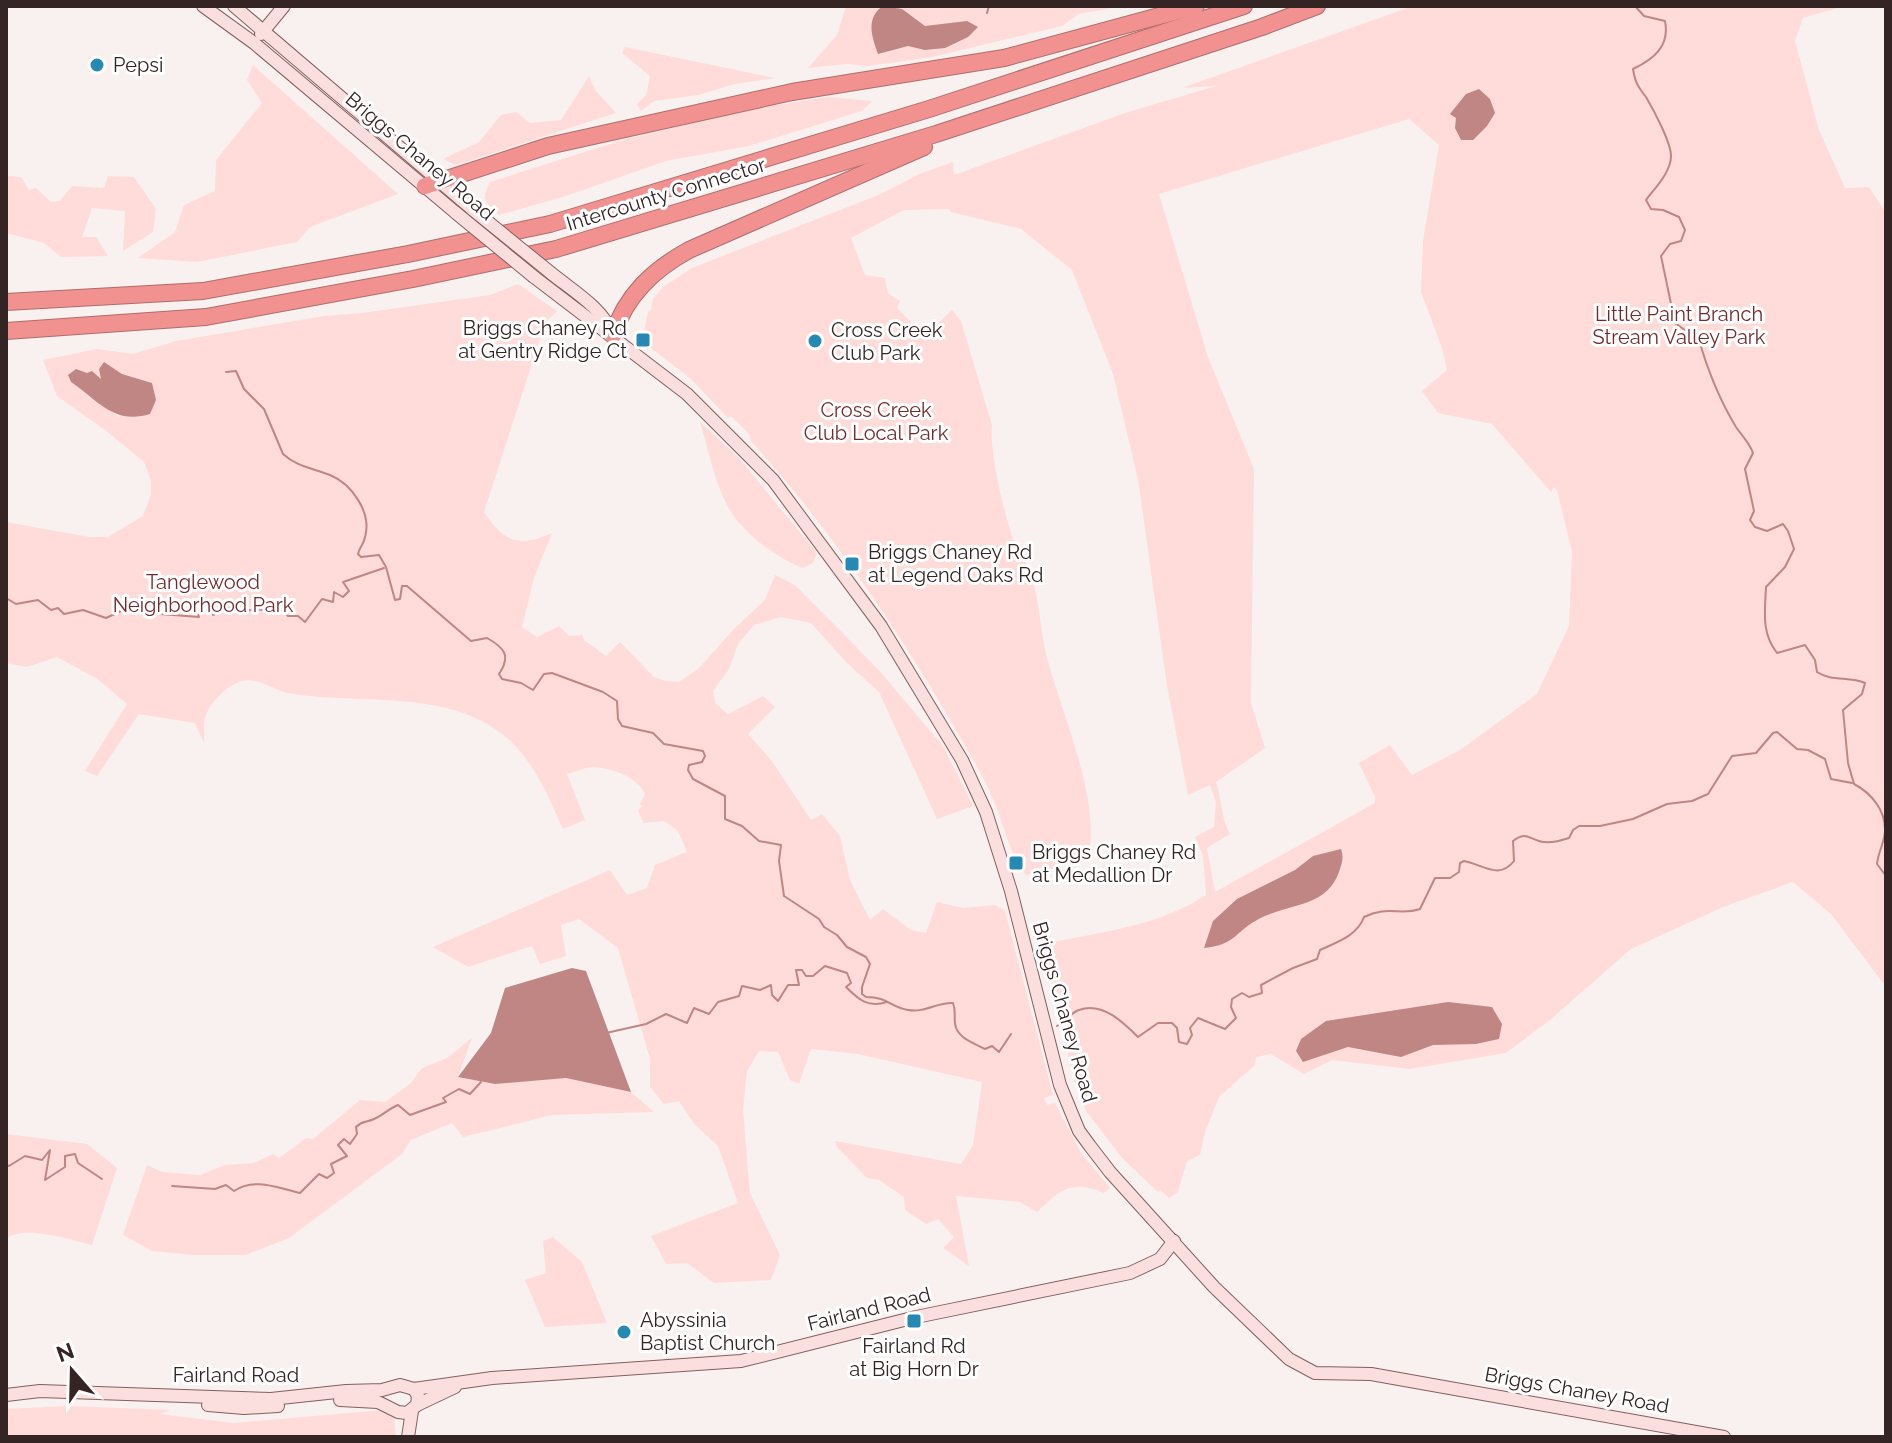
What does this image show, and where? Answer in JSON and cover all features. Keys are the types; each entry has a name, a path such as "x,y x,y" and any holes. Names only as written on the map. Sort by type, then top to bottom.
{"highway":[{"path":"432,184 548,146 792,92 1004,58 1196,6"},
{"name":"Intercounty Connector","path":"6,302 203,291 408,254 550,224 929,109 1244,6"},
{"name":"Intercounty Connector","path":"6,331 206,317 542,252 1005,111 1317,6"},
{"path":"613,335 630,298 665,264 689,250 1005,111"}],"main road":[{"name":"Briggs Chaney Road","path":"203,6 432,184 472,209 599,312 609,323 613,335"},
{"name":"Briggs Chaney Road","path":"234,6 265,30 432,184 456,213 601,330 613,335 687,394 773,480 881,626 962,760 986,812 1011,891 1060,1085 1079,1131 1110,1172 1256,1328 1289,1359 1308,1371 1371,1374 1724,1437"},
{"path":"254,43 284,6"},
{"name":"Fairland Road","path":"414,1389 492,1378 741,1361 916,1317 1130,1273 1160,1259 1174,1241"},
{"name":"Fairland Road","path":"415,1408 465,1382"},
{"name":"Fairland Road","path":"6,1386 29,1385 40,1391"},
{"path":"404,1385 414,1389 418,1396 406,1437 389,1397 394,1388 404,1385"},
{"name":"Fairland Road","path":"6,1395 40,1391 271,1399 394,1388"},
{"name":"Fairland Road","path":"126,1395 137,1400 244,1408 350,1399 378,1402 394,1410"},
{"path":"394,1410 415,1408"}],"green space":[{"path":"846,6 1123,6 1079,14 1062,26 932,57 869,66 846,64 808,68 837,35"},
{"path":"1413,6 1844,6 1803,18 1795,41 1819,130 1845,188 1869,187 1886,213 1886,987 1831,914 1793,882 1723,907 1631,949 1550,1020 1506,1053 1410,1069 1332,1060 1304,1074 1271,1054 1256,1057 1255,1065 1219,1097 1205,1132 1200,1155 1187,1161 1178,1192 1169,1198 1160,1190 1158,1192 1123,1159 1086,1111 1074,1081 1043,944 1148,921 1188,906 1206,895 1203,856 1195,837 1214,827 1216,802 1210,785 1188,795 1167,686 1138,479 1113,374 1072,270 1021,229 949,209 904,210 851,238 865,275 885,278 888,293 900,301 897,308 925,336 952,310 961,321 992,425 995,465 1006,514 1034,586 1046,654 1078,757 1090,812 1091,838 1087,860 1026,875 1015,857 990,791 970,754 896,631 813,514 751,441 749,434 731,416 728,418 691,379 642,341 653,299 663,287 692,268 881,194 919,174 953,162 954,175 1125,113 1216,86 1182,88","holes":["1409,119 1439,145 1423,241 1421,292 1447,370 1422,391 1438,413 1492,424 1551,492 1554,487 1557,490 1572,552 1569,626 1537,694 1460,750 1412,775 1390,745 1359,763 1375,803 1215,892 1207,848 1230,834 1216,782 1265,748 1251,703 1254,469 1208,357 1159,194"]},
{"path":"625,47 775,78 654,101 641,111 637,104 646,95 650,76 622,53"},
{"path":"253,65 398,194 310,227 297,242 197,262 138,258 175,232 184,205 215,191 216,160 262,103 247,80"},
{"path":"589,76 596,91 616,113 456,165 443,159 479,142 501,115 516,112 530,123 561,120"},
{"path":"828,97 872,101 862,111 749,146 666,161 566,196 499,215 486,200 490,182 623,140 757,108"},
{"path":"6,176 21,177 29,190 36,188 51,202 60,201 72,186 104,188 108,176 134,177 156,209 153,232 123,251 125,211 92,208 82,237 96,237 108,256 61,257 44,243 6,233"},
{"name":"Tanglewood Neighborhood Park","path":"518,284 557,311 545,323 484,512 498,530 513,539 530,540 552,533 534,578 522,627 537,637 559,626 569,636 583,635 584,640 606,656 620,642 654,677 679,682 698,669 765,600 775,575 795,585 877,668 943,746 973,806 937,819 879,692 847,663 811,623 781,617 754,625 738,644 729,669 713,691 715,703 728,714 763,696 775,707 748,734 771,760 811,820 822,814 840,836 850,880 870,920 883,909 911,930 926,933 937,902 963,908 995,905 1005,911 1053,1095 1044,1098 1047,1105 1055,1103 1081,1153 1110,1188 1104,1193 1074,1187 1060,1193 1037,1212 1020,1202 956,1196 969,1266 943,1248 954,1237 938,1219 926,1224 905,1210 904,1197 879,1180 867,1178 837,1147 835,1141 961,1164 973,1145 982,1082 858,1054 811,1049 799,1084 790,1080 778,1052 759,1051 747,1071 743,1110 750,1193 780,1255 771,1280 714,1283 687,1263 666,1264 651,1236 738,1203 718,1146 695,1125 679,1101 664,1104 650,1087 650,1059 618,948 579,919 561,925 566,956 540,964 532,946 468,967 433,947 610,870 627,895 647,888 655,865 687,852 678,831 664,821 644,823 638,811 645,794 637,783 624,774 600,768 590,767 567,774 585,820 563,829 525,757 506,737 482,721 429,705 315,697 288,693 248,680 230,686 210,706 204,721 204,743 195,723 139,714 97,776 85,771 127,704 96,678 57,657 27,667 6,663 6,522 89,537 108,537 143,516 151,494 151,481 144,462 57,396 43,360 97,349 133,354 176,341 324,316 490,295","holes":["104,363 122,374 152,383 119,417 71,382 68,375 87,373 102,381"]},
{"path":"700,422 738,457 817,553 813,563 803,568 793,564 760,543 741,525 718,485"},
{"path":"472,1038 458,1077 496,1084 566,1078 631,1092 654,1112 552,1115 463,1137 452,1123 411,1140 402,1154 289,1238 246,1255 152,1251 123,1235 147,1165 162,1172 200,1175 225,1165 254,1163 273,1154 279,1158 306,1138 313,1139 360,1100 385,1102 410,1084 422,1068 447,1058"},
{"path":"6,1134 87,1144 117,1168 92,1245 36,1233 6,1239"},
{"path":"553,1237 582,1262 607,1323 545,1327 525,1280 546,1273 543,1241"},
{"path":"68,1406 171,1410 160,1414 234,1423 384,1410 394,1417 396,1437 6,1437 6,1409"}],"shaded area":[{"path":"883,6 902,9 925,26 967,21 978,27 968,37 945,48 925,50 908,46 878,54 872,22"},
{"path":"1479,89 1490,99 1495,113 1473,140 1461,140 1455,128 1456,118 1450,114 1466,94"},
{"path":"104,362 122,374 152,383 156,400 150,414 137,417 117,414 71,382 68,375 76,369 87,373 92,371 101,379 99,369"},
{"path":"1341,849 1339,872 1325,893 1304,904 1257,920 1223,944 1204,948 1213,921 1237,899 1295,870 1313,856"},
{"path":"572,968 586,971 631,1092 566,1078 495,1084 458,1077 491,1033 505,988"},
{"path":"1448,1002 1492,1007 1502,1024 1499,1039 1476,1044 1433,1045 1401,1057 1348,1047 1303,1062 1296,1051 1301,1039 1326,1021"}],"waterway":[{"path":"987,13 989,6"},
{"path":"1635,6 1644,16 1665,21 1663,45 1648,61 1633,69 1637,84 1665,134 1671,156 1665,174 1646,200 1651,209 1679,217 1685,230 1681,241 1670,244 1661,256 1675,323 1699,340 1719,395 1753,453 1745,469 1754,511 1750,520 1755,527 1767,531 1783,524 1794,549 1785,567 1766,587 1765,622 1772,645 1777,653 1805,645 1815,660 1817,672 1865,683 1862,694 1843,710 1848,763 1854,784 1872,797 1883,816 1885,832 1877,864 1886,876"},
{"path":"226,372 236,371 244,389 264,409 283,454 300,465 338,479 353,492 366,518 364,539 358,554 361,557 379,555 386,567 395,600 400,599 402,586 407,586 471,641 487,638 498,645 505,657 499,674 502,679 521,683 533,690 544,674 552,673 603,692 617,701 618,719 622,726 653,733 664,744 703,751 705,756 702,762 689,765 693,779 725,796 725,819 742,826 759,841 781,845 779,861 784,896 819,919 847,947 866,957 870,964 862,994 908,1010 953,1003 959,1033 985,1049 992,1046 999,1052 1011,1034"},
{"path":"6,598 16,604 38,600 51,610 58,608 64,614 83,610 106,618 121,611 199,617 197,609 205,604 213,615 231,607 239,614 279,607 288,616 298,616 305,622 322,599 333,602 334,592 343,597 349,591 343,582 384,568"},
{"path":"1057,1026 1076,1011 1096,1008 1112,1015 1138,1037 1158,1023 1172,1023 1177,1028 1179,1042 1187,1044 1192,1035 1190,1028 1198,1018 1225,1029 1236,1018 1231,1007 1232,999 1242,993 1249,997 1262,993 1261,985 1317,959 1320,950 1351,934 1364,917 1372,913 1420,909 1435,878 1450,878 1459,872 1460,863 1464,861 1491,870 1503,870 1514,861 1513,841 1520,837 1543,842 1558,841 1569,838 1579,826 1600,826 1633,819 1667,804 1692,801 1708,794 1732,756 1756,753 1773,733 1777,732 1797,749 1808,750 1825,759 1831,779 1852,783"},
{"path":"606,1033 646,1024 666,1014 687,1023 694,1008 709,1014 718,1002 739,996 742,986 760,990 771,985 772,995 778,1001 788,985 799,985 796,970 813,976 825,966 847,973 851,983 846,987 860,999 874,1004 887,1002"},
{"path":"172,1186 215,1189 226,1185 234,1191 258,1184 300,1193 319,1174 327,1178 334,1173 331,1164 347,1156 338,1145 344,1139 350,1144 357,1134 356,1127 361,1123 377,1118 398,1105 410,1115 446,1102 443,1098 459,1089 470,1094 481,1082"},
{"path":"6,1165 25,1156 42,1160 50,1150 45,1180 65,1167 65,1156 75,1154 78,1163 102,1179"}],"place":[{"name":"Pepsi","path":"97,65"},
{"name":"Briggs Chaney Rd at Gentry Ridge Ct","path":"643,340"},
{"name":"Cross Creek Club Park","path":"815,341"},
{"name":"Briggs Chaney Rd at Legend Oaks Rd","path":"852,564"},
{"name":"Briggs Chaney Rd at Medallion Dr","path":"1016,863"},
{"name":"Fairland Rd at Big Horn Dr","path":"914,1321"},
{"name":"Abyssinia Baptist Church","path":"624,1332"}],"park label":[{"name":"Little Paint Branch Stream Valley Park","path":"1679,326"},
{"name":"Cross Creek Club Local Park","path":"876,422"}]}
